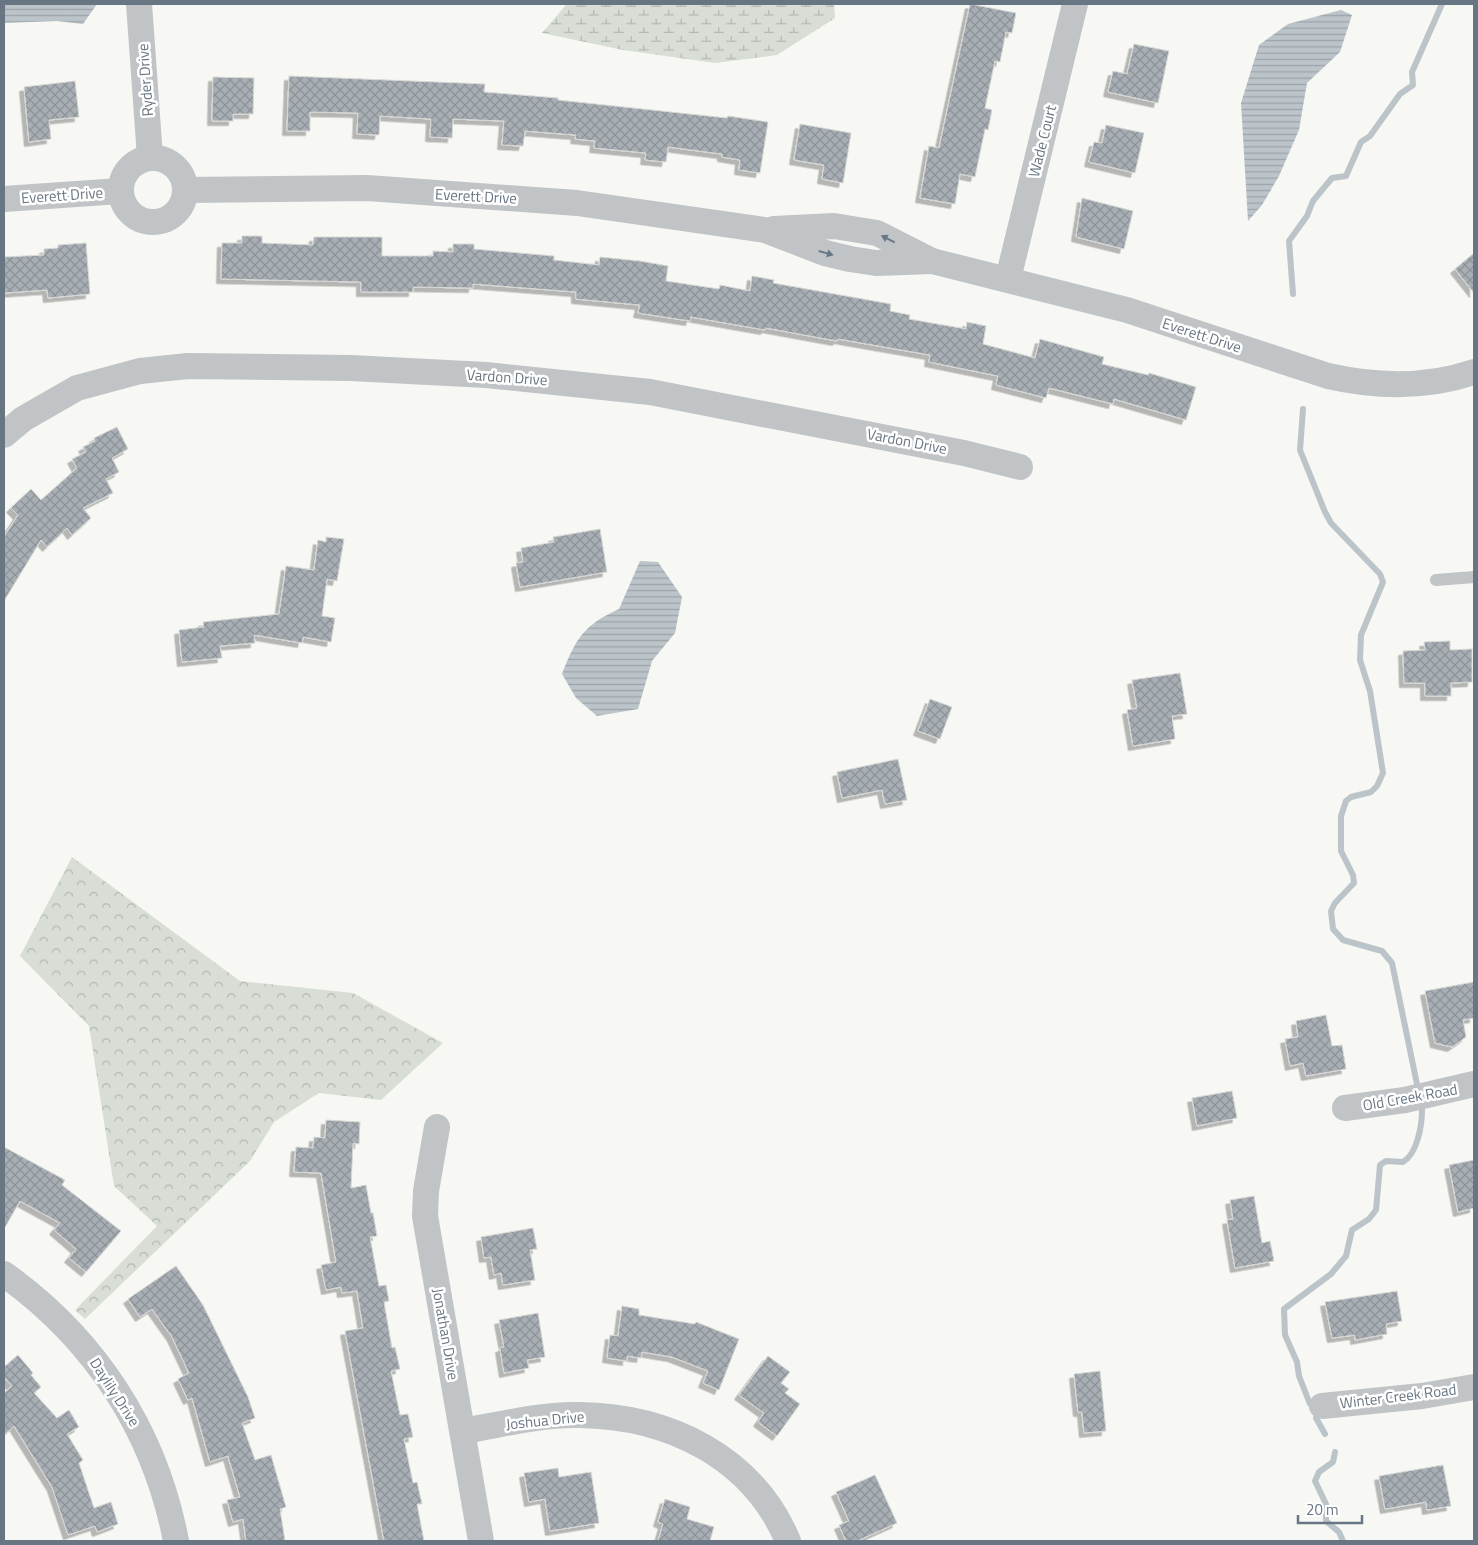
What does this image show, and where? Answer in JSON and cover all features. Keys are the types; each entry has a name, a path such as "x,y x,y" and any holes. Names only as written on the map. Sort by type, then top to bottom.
{"street":[{"name":"Ryder Drive","path":"139,4 150,157"},
{"name":"Wade Court","path":"1008,279 1075,4"},
{"path":"150,157 170,162 179,170 186,190 184,202 178,210 158,222 145,222 129,213 120,191 125,173 132,165 150,157"},
{"name":"Everett Drive","path":"186,190 367,188 510,198 644,211 764,230 834,226 856,229 877,233 932,261 1127,310 1328,376 1375,384 1410,384 1447,379 1474,372"},
{"name":"Everett Drive","path":"4,198 120,191"},
{"name":"Vardon Drive","path":"4,435 23,418 77,388 140,371 188,366 351,368 486,375 650,392 956,451 1020,467"},
{"name":"Old Creek Road","path":"1345,1108 1405,1100 1474,1084"},
{"name":"Jonathan Drive","path":"437,1127 426,1191 425,1216 482,1541"},
{"name":"Daylily Drive","path":"4,1274 66,1325 104,1370 118,1390 157,1470 176,1541"},
{"name":"Winter Creek Road","path":"1322,1406 1422,1396 1474,1387"},
{"name":"Joshua Drive","path":"462,1431 578,1415 612,1417 673,1432 704,1446 735,1469 771,1510 788,1541"}],"lane":[{"path":"1436,580 1474,577"}],"green space":[{"path":"834,4 835,18 777,55 715,63 623,50 542,33 566,5"},
{"path":"72,857 240,981 353,993 443,1043 381,1100 319,1093 274,1122 250,1161 85,1319 75,1310 157,1226 114,1186 89,1026 20,956"}],"shaded area":[{"path":"4,4 97,4 83,24 57,21 4,23"},
{"path":"1341,10 1352,15 1340,52 1307,83 1299,130 1279,176 1262,205 1248,221 1241,103 1259,45 1288,24"},
{"path":"640,561 658,562 682,597 675,633 652,661 638,709 597,716 576,698 562,674 577,642 589,627 619,609"}],"building":[{"path":"970,4 1016,13 1012,33 1006,32 1000,62 995,61 985,108 992,110 988,130 985,129 975,177 960,174 955,204 920,198 929,146 939,148"},
{"path":"1134,44 1169,51 1158,103 1108,92 1113,71 1127,74"},
{"path":"289,76 485,84 484,92 558,98 558,100 727,118 728,116 768,122 760,173 739,170 740,160 722,157 722,154 668,147 666,162 645,160 646,153 594,148 595,141 575,139 576,135 525,131 523,146 502,145 504,121 453,119 452,138 430,137 431,119 380,116 379,135 357,134 358,113 310,112 310,131 287,131"},
{"path":"213,77 254,78 253,114 233,114 233,121 212,121"},
{"path":"75,81 79,117 49,120 51,139 29,142 24,87"},
{"path":"800,124 851,133 843,183 822,179 824,165 794,160"},
{"path":"1106,125 1144,133 1135,173 1089,162 1094,142 1102,143"},
{"path":"1082,198 1133,211 1124,249 1076,237"},
{"path":"242,236 262,236 262,243 313,245 314,237 382,237 382,256 433,256 433,251 453,252 453,244 474,244 474,249 554,256 554,260 599,265 600,257 640,261 668,266 666,281 719,289 720,285 750,291 752,276 774,280 773,283 891,304 890,311 910,315 909,319 966,329 967,322 986,326 983,344 1035,358 1040,339 1104,357 1102,364 1148,375 1149,373 1196,387 1186,420 1114,399 1113,404 1049,388 1046,398 996,385 998,376 929,362 930,355 691,317 690,321 638,313 640,305 576,299 576,292 473,284 473,288 413,287 413,292 361,292 361,282 221,279 222,243 242,243"},
{"path":"86,243 90,294 48,298 47,290 4,293 4,257 44,255 44,249 58,248 58,245"},
{"path":"1474,253 1474,293 1455,269"},
{"path":"117,427 128,449 112,458 119,472 106,479 113,493 83,508 91,518 72,535 67,528 47,547 41,540 4,601 4,537 18,515 11,508 31,489 41,500 77,468 72,459 86,452 83,447 95,441 94,438"},
{"path":"600,529 607,572 520,587 516,563 523,562 521,548 554,542 553,537"},
{"path":"326,537 344,539 337,581 327,579 322,616 335,618 331,642 303,637 302,643 254,635 255,643 220,646 222,658 182,662 179,630 204,627 203,622 279,614 286,566 314,570 318,540 326,542"},
{"path":"1450,641 1450,650 1472,649 1472,682 1451,683 1451,696 1425,696 1425,683 1404,683 1403,651 1425,650 1424,642"},
{"path":"1180,673 1187,714 1172,716 1175,739 1133,746 1127,710 1137,708 1132,680"},
{"path":"930,699 952,707 940,739 918,731"},
{"path":"898,759 907,800 885,804 882,790 842,798 837,772"},
{"path":"1474,982 1474,1018 1463,1020 1466,1037 1452,1047 1435,1043 1425,991"},
{"path":"1326,1015 1332,1046 1342,1045 1346,1069 1306,1076 1303,1063 1290,1066 1285,1039 1298,1037 1296,1021"},
{"path":"1232,1091 1237,1118 1197,1126 1192,1098"},
{"path":"326,1120 360,1122 359,1144 353,1143 351,1188 366,1185 371,1213 373,1213 377,1236 370,1237 379,1286 386,1285 389,1301 384,1302 392,1348 395,1347 400,1369 391,1371 400,1415 408,1414 413,1437 404,1439 413,1483 417,1482 422,1504 417,1504 424,1541 384,1541 345,1331 363,1328 357,1291 342,1293 341,1287 326,1290 321,1265 336,1262 321,1173 294,1172 296,1147 313,1148 314,1137 325,1138"},
{"path":"4,1147 65,1180 62,1185 121,1231 86,1272 69,1258 76,1249 54,1230 60,1223 20,1201 4,1229"},
{"path":"1474,1160 1474,1208 1458,1212 1449,1165"},
{"path":"1254,1196 1262,1243 1270,1241 1274,1261 1235,1268 1227,1220 1233,1219 1230,1200"},
{"path":"533,1228 537,1249 530,1250 535,1280 503,1285 501,1273 494,1275 491,1257 484,1258 481,1237"},
{"path":"176,1266 203,1305 248,1397 255,1418 242,1423 255,1460 271,1455 286,1507 280,1509 285,1541 246,1541 243,1519 233,1522 227,1500 240,1497 228,1456 210,1462 192,1398 188,1400 178,1379 189,1373 172,1337 152,1309 140,1317 128,1299"},
{"path":"1397,1291 1402,1321 1386,1324 1387,1334 1355,1340 1355,1335 1332,1338 1325,1302"},
{"path":"622,1306 639,1309 639,1315 695,1324 696,1322 739,1339 719,1390 703,1383 708,1371 672,1357 642,1352 641,1358 627,1356 627,1361 607,1358 610,1335 618,1336"},
{"path":"538,1313 545,1357 527,1360 529,1368 504,1373 500,1348 504,1347 499,1320"},
{"path":"18,1355 33,1373 31,1375 41,1387 34,1393 57,1418 69,1410 79,1427 67,1434 83,1460 79,1463 94,1508 111,1502 118,1524 97,1532 95,1526 68,1535 52,1487 14,1426 4,1435 4,1393 12,1386 4,1377 4,1367"},
{"path":"768,1356 790,1372 781,1383 789,1389 785,1393 800,1404 777,1436 758,1422 764,1413 739,1395"},
{"path":"1100,1371 1106,1431 1084,1433 1082,1412 1078,1412 1074,1374"},
{"path":"1443,1465 1451,1506 1427,1510 1426,1502 1385,1509 1379,1476"},
{"path":"558,1468 559,1477 591,1472 599,1523 550,1531 545,1499 529,1502 524,1473"},
{"path":"875,1475 897,1523 857,1541 846,1541 839,1525 849,1521 836,1492"},
{"path":"665,1499 690,1507 687,1519 714,1527 710,1541 658,1541 663,1524 658,1522"}],"waterway":[{"path":"1293,294 1289,241 1307,216 1313,201 1332,178 1346,176 1361,142 1370,136 1400,94 1413,85 1412,72 1442,4"},
{"path":"1303,409 1300,450 1325,512 1331,523 1380,574 1383,582 1361,635 1360,660 1370,691 1383,773 1377,786 1371,792 1351,797 1346,801 1341,816 1341,851 1353,875 1354,883 1335,903 1331,911 1333,929 1343,940 1382,951 1392,963 1418,1089"},
{"path":"1310,1404 1299,1376 1297,1362 1285,1335 1284,1309 1331,1274 1346,1256 1352,1230 1369,1219 1376,1210 1380,1165 1386,1161 1403,1162 1412,1153 1418,1139 1422,1110"},
{"path":"1316,1418 1325,1434"},
{"path":"1335,1452 1333,1462 1319,1472 1315,1481 1326,1504 1326,1521 1339,1532 1343,1541"}]}
